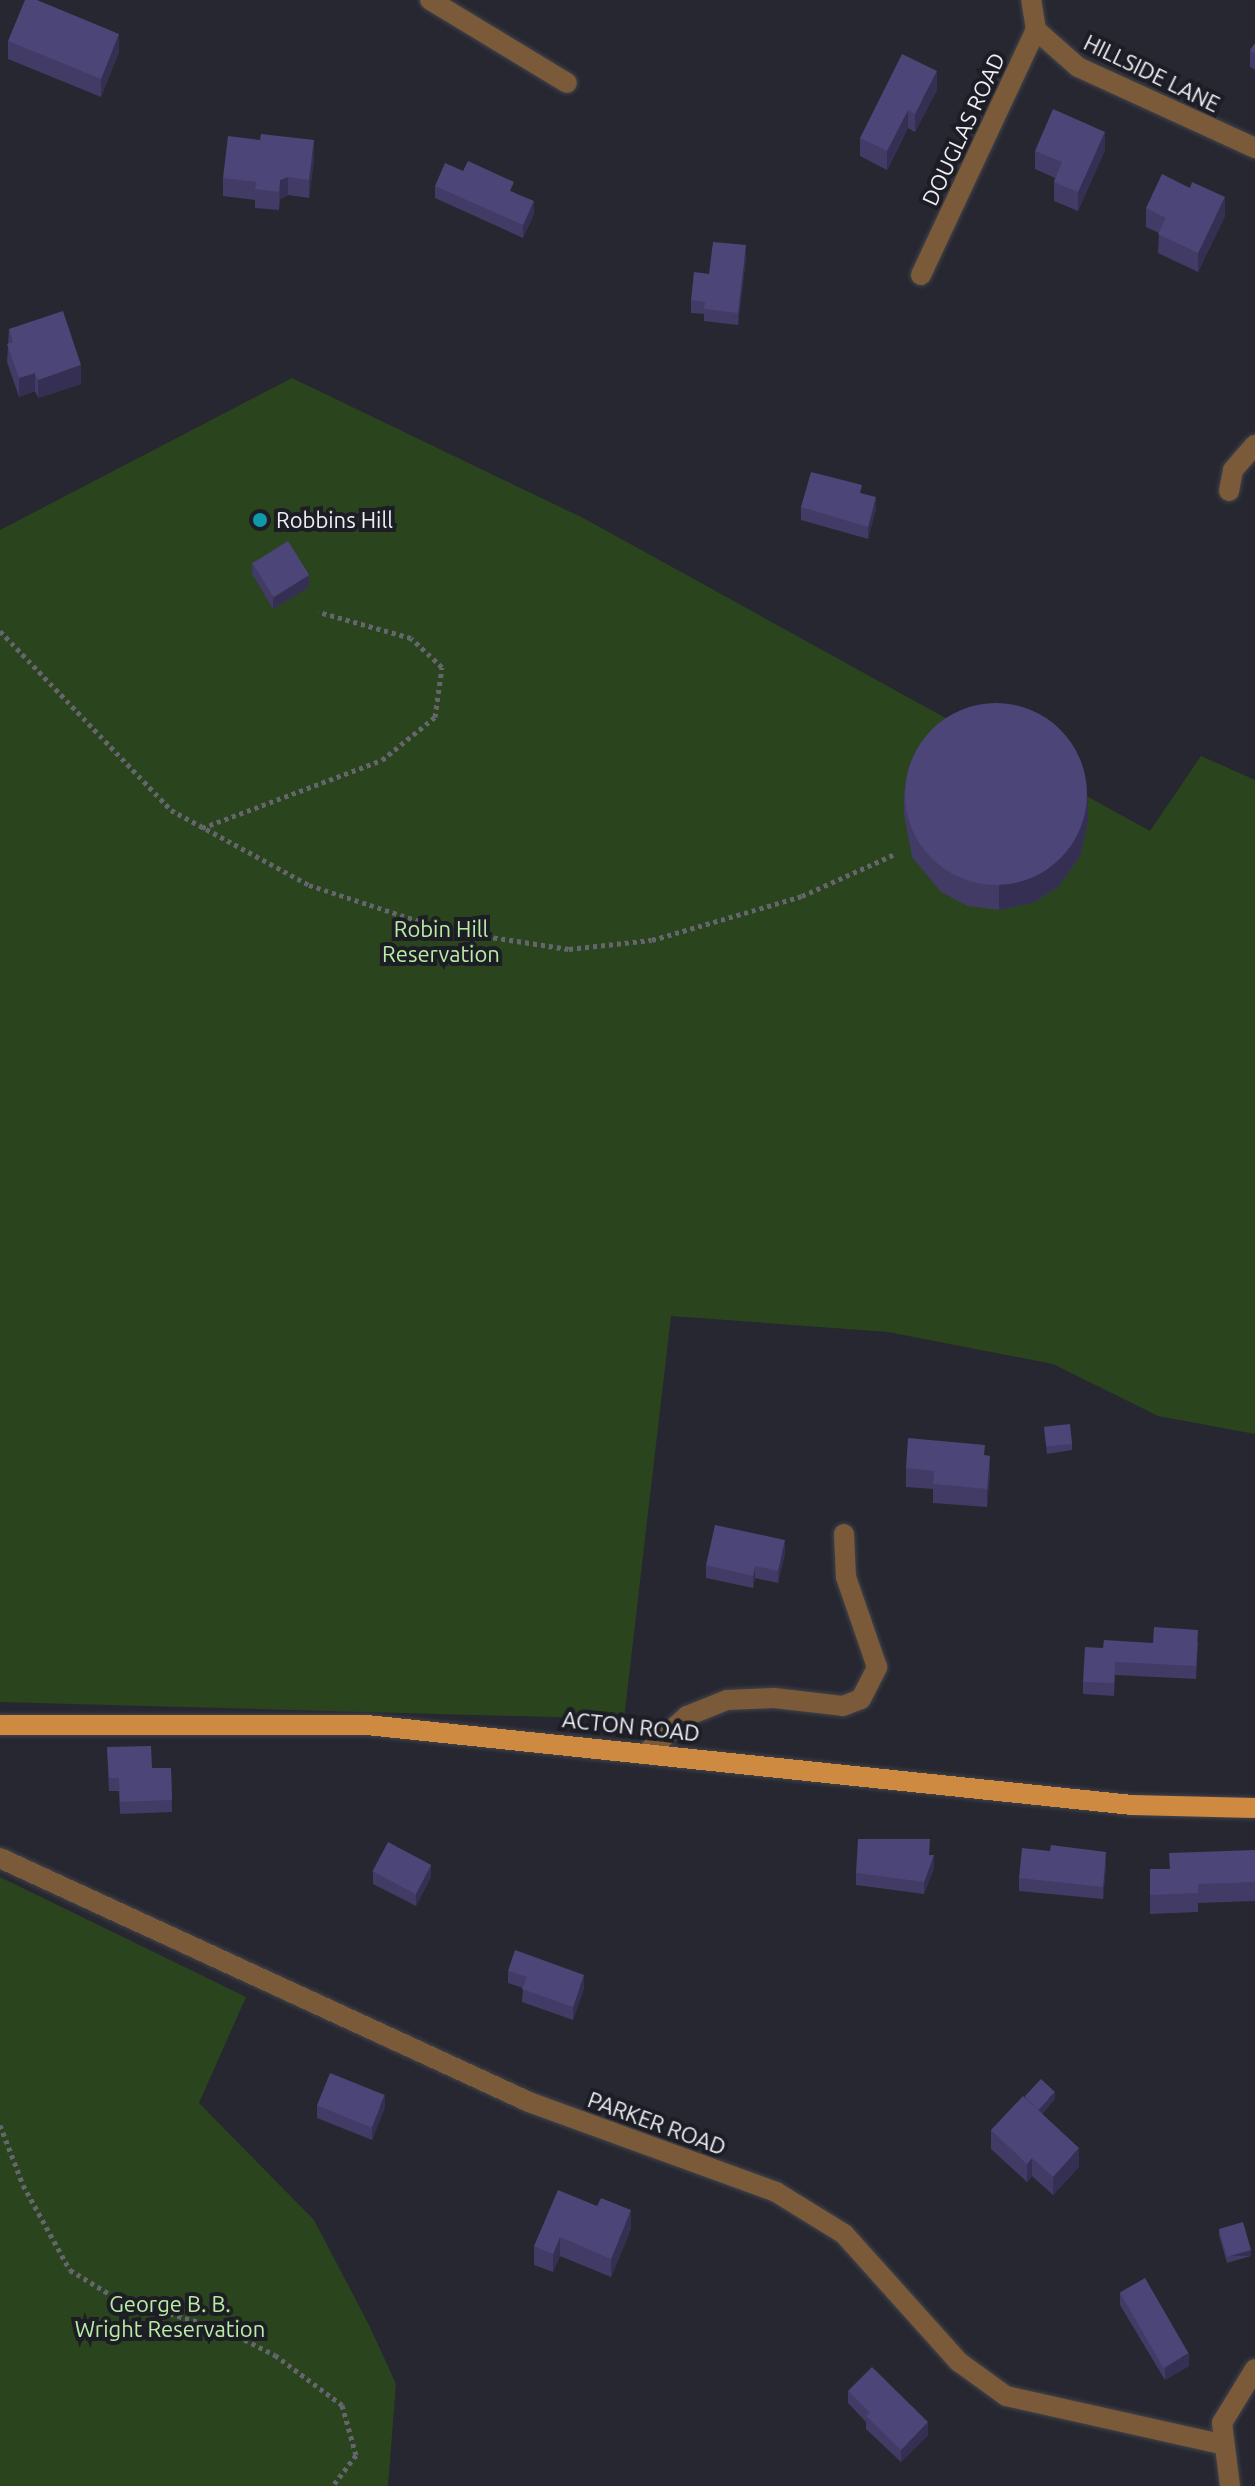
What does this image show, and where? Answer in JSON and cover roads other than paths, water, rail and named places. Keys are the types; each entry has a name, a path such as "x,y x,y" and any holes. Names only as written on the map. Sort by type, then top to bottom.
{"main road":[{"name":"ACTON ROAD","path":"0,1725 367,1725 1132,1805 1255,1808"}],"street":[{"path":"430,0 567,83"},
{"path":"1031,0 1036,30"},
{"name":"HILLSIDE LANE","path":"1036,30 1078,67 1255,148"},
{"name":"DOUGLAS ROAD","path":"921,275 1036,30"},
{"path":"1229,491 1233,470 1255,445"},
{"path":"647,1752 687,1716 727,1700 774,1698 843,1706 861,1699 877,1667 846,1577 844,1534"},
{"name":"PARKER ROAD","path":"0,1858 529,2102 776,2192 844,2234 959,2362 1006,2396 1221,2444"},
{"path":"1230,2486 1221,2444 1225,2414 1255,2369"}],"place":[{"name":"Robbins Hill","path":"260,520"}],"park label":[{"name":"Robin Hill Reservation","path":"441,940"},
{"name":"George B. B. Wright Reservation","path":"170,2316"}]}
